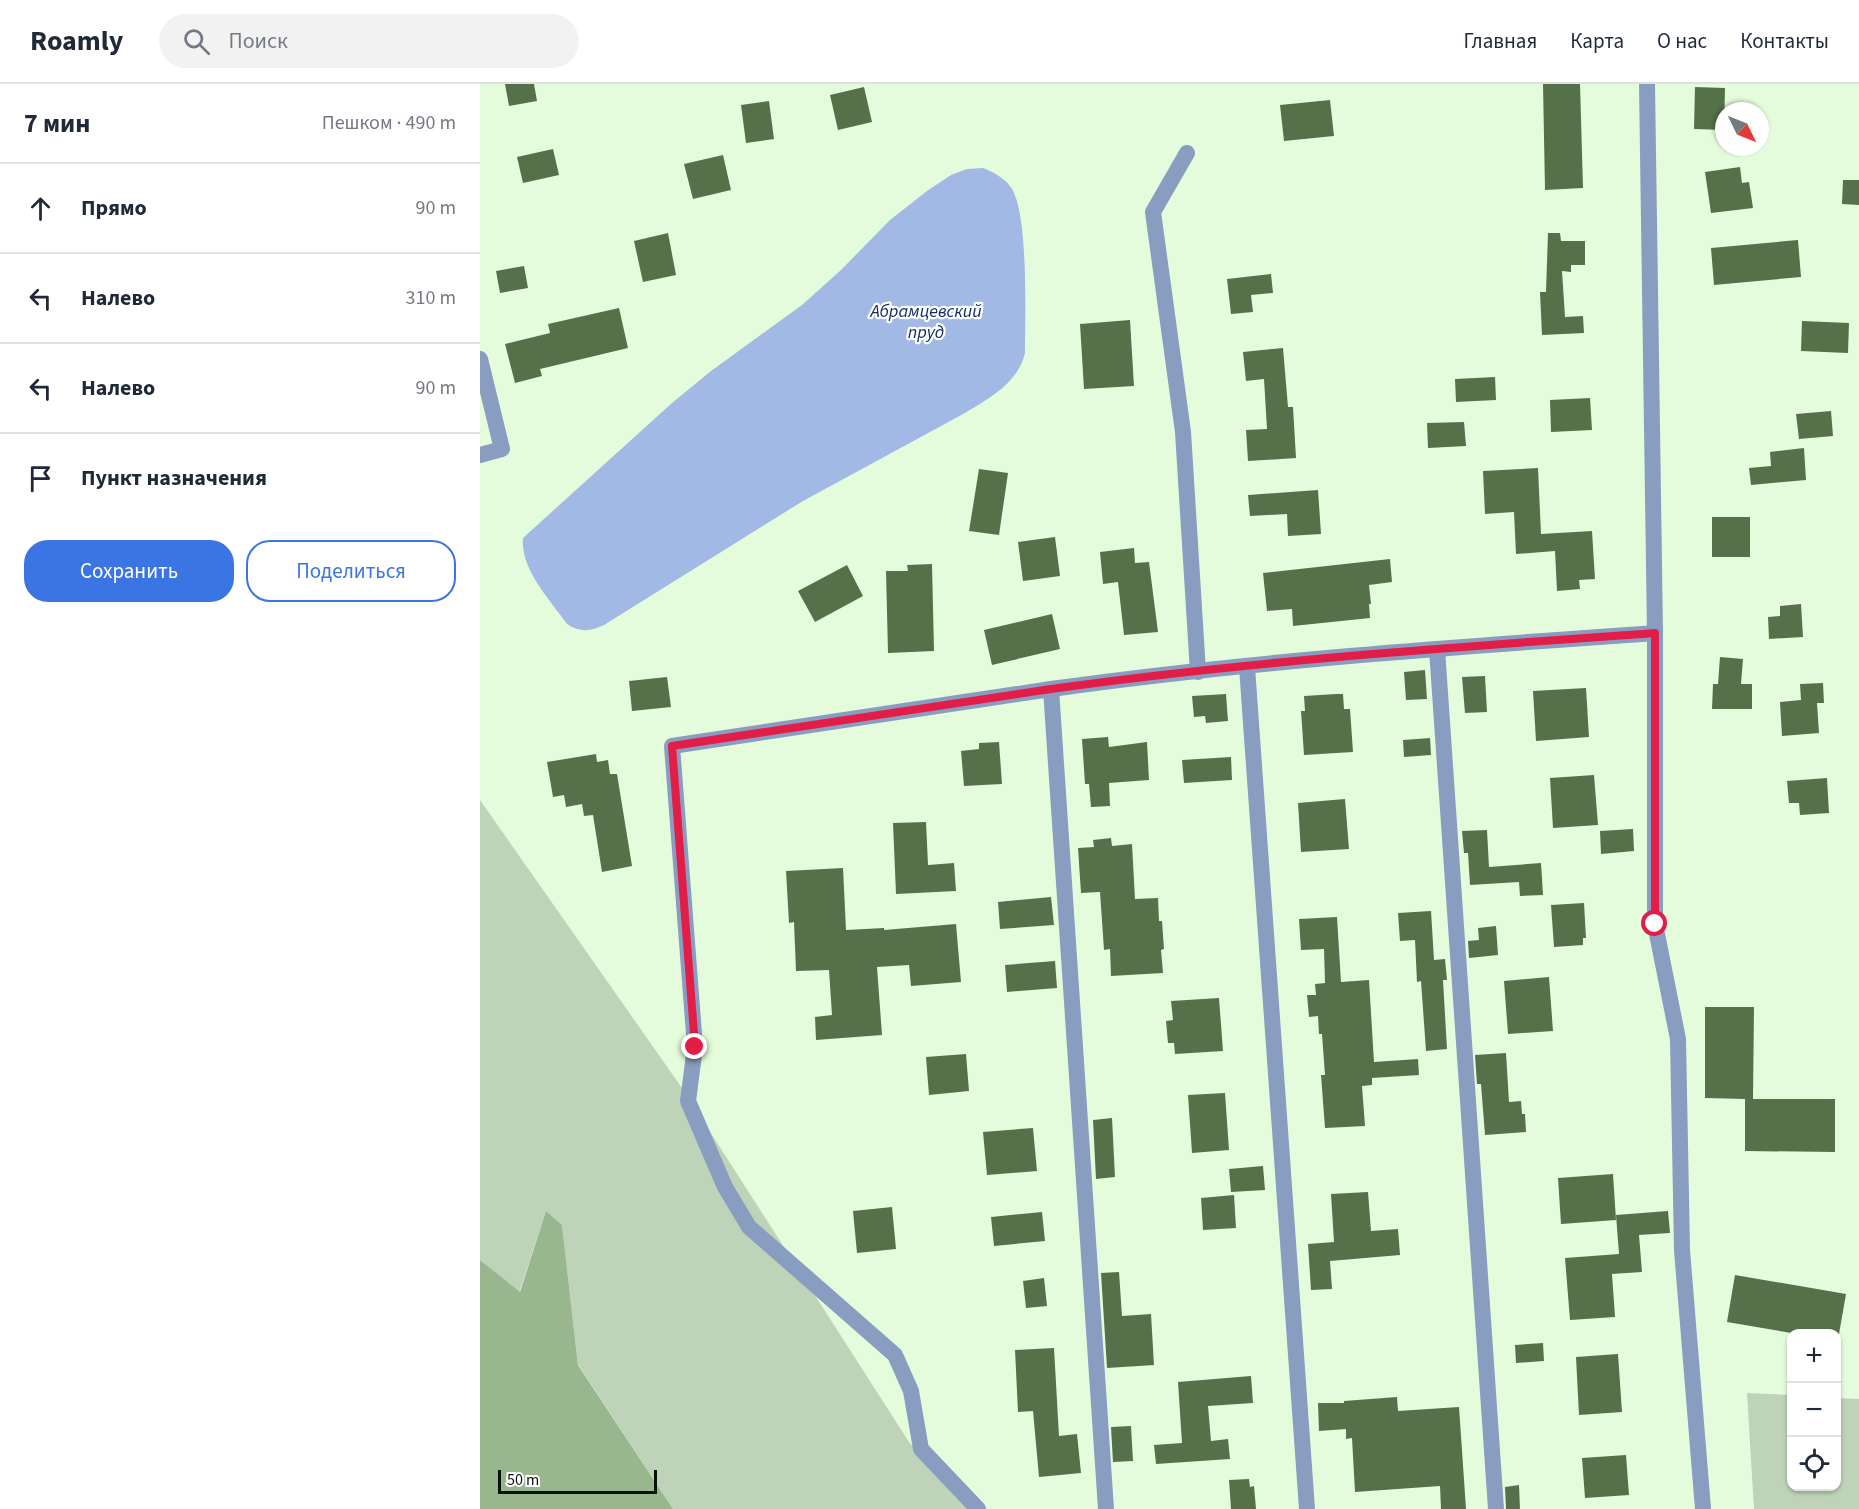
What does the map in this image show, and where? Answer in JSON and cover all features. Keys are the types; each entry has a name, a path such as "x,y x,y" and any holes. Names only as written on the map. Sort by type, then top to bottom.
{"street":[{"path":"1647,84 1655,633 1655,924 1678,1039 1682,1250 1703,1509"},
{"path":"1187,153 1152,212 1183,432 1198,672"},
{"path":"480,359 502,448 480,455"},
{"path":"978,1509 921,1449 911,1391 896,1355 749,1227 724,1186 688,1101 695,1047 672,746 1051,689 1198,672 1437,649 1655,633"},
{"path":"1437,649 1496,1509"},
{"path":"1247,667 1307,1509"},
{"path":"1051,689 1106,1509"}],"green space":[{"path":"480,800 682,1088 909,1442 972,1509 673,1509 578,1364 562,1225 546,1211 519,1293 480,1260"},
{"path":"546,1211 562,1225 578,1365 673,1509 480,1509 480,1260 520,1292"},
{"path":"1747,1393 1787,1395 1787,1491 1841,1491 1841,1398 1859,1399 1859,1509 1754,1509"}],"water":[{"name":"Абрамцевский пруд","path":"983,168 998,175 1010,186 1016,198 1023,240 1025,353 1010,381 1002,389 974,407 803,501 604,625 586,630 567,624 531,573 523,550 523,538 672,403 711,371 802,305 841,270 890,220 951,175 967,169"}],"building":[{"path":"505,84 534,84 537,101 509,106"},
{"path":"1543,84 1580,84 1583,188 1545,190"},
{"path":"864,87 872,122 838,130 830,95"},
{"path":"1695,87 1725,88 1725,102 1715,102 1715,130 1694,129"},
{"path":"1330,100 1334,136 1284,141 1280,105"},
{"path":"769,101 774,139 746,143 741,105"},
{"path":"553,149 559,175 523,183 517,157"},
{"path":"723,155 731,190 693,199 684,164"},
{"path":"1740,167 1742,183 1749,182 1753,208 1711,213 1705,172"},
{"path":"1843,180 1859,180 1859,205 1842,204"},
{"path":"668,233 676,275 643,282 634,241"},
{"path":"1548,233 1560,233 1561,241 1585,241 1585,265 1571,265 1571,272 1562,271 1565,317 1583,316 1584,333 1542,335 1540,292 1546,292"},
{"path":"1798,240 1801,277 1714,285 1711,248"},
{"path":"524,266 528,288 500,293 496,271"},
{"path":"1271,274 1273,293 1251,295 1253,312 1231,314 1227,279"},
{"path":"619,308 628,348 540,369 542,376 515,383 505,344 550,333 548,324"},
{"path":"1130,320 1134,386 1084,389 1080,324"},
{"path":"1802,321 1849,323 1848,353 1801,351"},
{"path":"1283,348 1288,407 1293,407 1296,458 1248,461 1246,430 1267,429 1264,379 1246,381 1243,352"},
{"path":"1495,377 1496,400 1456,402 1455,379"},
{"path":"1590,398 1592,430 1551,432 1550,400"},
{"path":"1831,411 1833,436 1799,439 1796,414"},
{"path":"1464,422 1466,446 1428,448 1427,423"},
{"path":"1804,448 1806,480 1751,485 1749,468 1771,466 1770,452"},
{"path":"1538,468 1541,534 1592,531 1595,579 1579,580 1580,589 1557,591 1555,551 1516,554 1514,512 1485,514 1483,471"},
{"path":"979,469 1008,473 999,535 969,531"},
{"path":"1318,490 1321,534 1288,536 1287,514 1250,516 1248,495"},
{"path":"1712,517 1750,517 1750,557 1712,557"},
{"path":"1055,537 1060,576 1023,581 1018,542"},
{"path":"1134,548 1135,563 1149,562 1158,632 1124,635 1118,582 1103,584 1100,552"},
{"path":"1390,559 1392,582 1369,585 1370,618 1293,626 1292,609 1267,611 1263,573"},
{"path":"932,564 934,651 888,653 886,571 908,571 907,565"},
{"path":"847,565 863,596 815,622 798,591"},
{"path":"1801,604 1803,637 1769,639 1768,617 1780,616 1780,606"},
{"path":"1052,614 1060,649 992,665 984,630"},
{"path":"1720,657 1743,659 1741,684 1752,684 1752,709 1712,709 1713,684 1718,684"},
{"path":"1425,670 1427,699 1406,700 1404,672"},
{"path":"1485,676 1487,712 1465,713 1462,677"},
{"path":"667,677 671,707 632,711 629,681"},
{"path":"1823,683 1824,703 1817,703 1819,733 1782,736 1780,702 1801,700 1800,684"},
{"path":"1586,688 1589,737 1536,741 1533,691"},
{"path":"1226,694 1228,721 1206,723 1205,716 1194,717 1192,696"},
{"path":"1343,694 1344,709 1350,709 1353,752 1304,755 1301,711 1305,711 1304,696"},
{"path":"1108,737 1109,747 1147,742 1149,780 1109,783 1110,806 1091,807 1089,784 1085,784 1082,739"},
{"path":"1430,738 1431,755 1404,757 1403,740"},
{"path":"999,742 1002,784 964,786 961,751 979,749 979,743"},
{"path":"596,754 597,762 608,760 610,774 617,774 632,866 602,872 593,815 584,816 582,804 566,807 564,795 553,797 547,762"},
{"path":"1231,757 1232,780 1184,783 1182,760"},
{"path":"1594,775 1598,825 1553,828 1550,778"},
{"path":"1827,778 1829,813 1800,815 1799,803 1789,803 1787,781"},
{"path":"1345,799 1349,849 1301,852 1298,803"},
{"path":"926,822 928,865 954,863 956,891 896,894 893,823"},
{"path":"1633,829 1634,851 1601,854 1600,831"},
{"path":"1487,830 1489,867 1541,863 1543,895 1520,896 1519,882 1470,885 1468,853 1464,853 1462,831"},
{"path":"1111,838 1112,846 1132,844 1135,899 1158,898 1164,949 1161,950 1163,973 1111,976 1110,949 1104,950 1100,892 1081,893 1078,848 1094,847 1093,840"},
{"path":"843,868 846,930 884,928 884,930 956,924 961,982 911,986 909,965 877,967 882,1035 816,1040 815,1017 832,1015 829,970 796,971 794,922 789,923 786,871"},
{"path":"1051,897 1054,925 1000,929 998,902"},
{"path":"1584,903 1586,938 1583,938 1583,945 1554,947 1551,905"},
{"path":"1431,911 1434,960 1445,959 1447,980 1443,980 1447,1049 1426,1051 1421,981 1417,982 1415,940 1400,941 1398,913"},
{"path":"1337,917 1341,982 1369,980 1374,1062 1418,1059 1419,1075 1372,1078 1372,1085 1362,1086 1365,1126 1325,1128 1321,1075 1325,1075 1322,1034 1319,1034 1318,1016 1309,1017 1307,995 1316,995 1315,984 1325,983 1324,949 1301,950 1299,919"},
{"path":"1496,926 1498,955 1469,958 1468,941 1479,940 1478,928"},
{"path":"1055,961 1057,988 1007,992 1005,965"},
{"path":"1549,977 1553,1031 1508,1034 1504,981"},
{"path":"1219,998 1223,1051 1175,1054 1174,1043 1168,1043 1166,1021 1173,1020 1171,1001"},
{"path":"1705,1007 1754,1007 1753,1099 1835,1099 1835,1152 1745,1151 1745,1099 1705,1098"},
{"path":"1506,1053 1509,1102 1521,1101 1522,1114 1525,1114 1526,1132 1485,1135 1481,1084 1477,1084 1475,1055"},
{"path":"966,1054 969,1091 929,1095 926,1057"},
{"path":"1225,1093 1229,1150 1192,1153 1188,1095"},
{"path":"1112,1118 1115,1177 1096,1179 1093,1120"},
{"path":"1033,1128 1037,1171 987,1175 983,1132"},
{"path":"1263,1166 1265,1190 1231,1192 1229,1169"},
{"path":"1613,1174 1616,1220 1561,1224 1558,1178"},
{"path":"1368,1192 1371,1231 1398,1229 1400,1255 1330,1261 1332,1289 1311,1290 1308,1244 1334,1242 1331,1194"},
{"path":"1234,1195 1236,1228 1203,1230 1201,1198"},
{"path":"892,1207 896,1249 857,1253 853,1211"},
{"path":"1668,1211 1670,1233 1639,1235 1642,1272 1612,1274 1615,1317 1570,1320 1565,1258 1619,1254 1616,1215"},
{"path":"1042,1212 1045,1241 994,1246 991,1217"},
{"path":"1119,1272 1122,1316 1151,1314 1154,1365 1107,1368 1101,1273"},
{"path":"1735,1275 1846,1294 1840,1329 1787,1329 1787,1332 1727,1322"},
{"path":"1044,1278 1047,1306 1026,1308 1023,1281"},
{"path":"1543,1343 1544,1361 1516,1363 1515,1345"},
{"path":"1054,1348 1059,1436 1077,1434 1081,1473 1039,1477 1033,1411 1018,1412 1015,1350"},
{"path":"1618,1354 1622,1412 1579,1415 1576,1357"},
{"path":"1251,1376 1253,1403 1208,1406 1211,1441 1228,1439 1230,1459 1156,1464 1154,1445 1182,1443 1178,1382"},
{"path":"1397,1397 1398,1411 1459,1407 1466,1509 1441,1509 1440,1486 1355,1492 1352,1438 1346,1439 1346,1429 1319,1431 1318,1403 1344,1403 1344,1401"},
{"path":"1131,1426 1133,1461 1113,1462 1111,1427"},
{"path":"1626,1455 1629,1495 1585,1498 1582,1458"},
{"path":"1249,1479 1250,1487 1254,1486 1256,1509 1231,1509 1229,1480"},
{"path":"1519,1485 1520,1509 1506,1509 1505,1487"}],"route":[{"path":"695,1047 672,746 1051,689 1437,649 1655,633 1655,924"}]}
